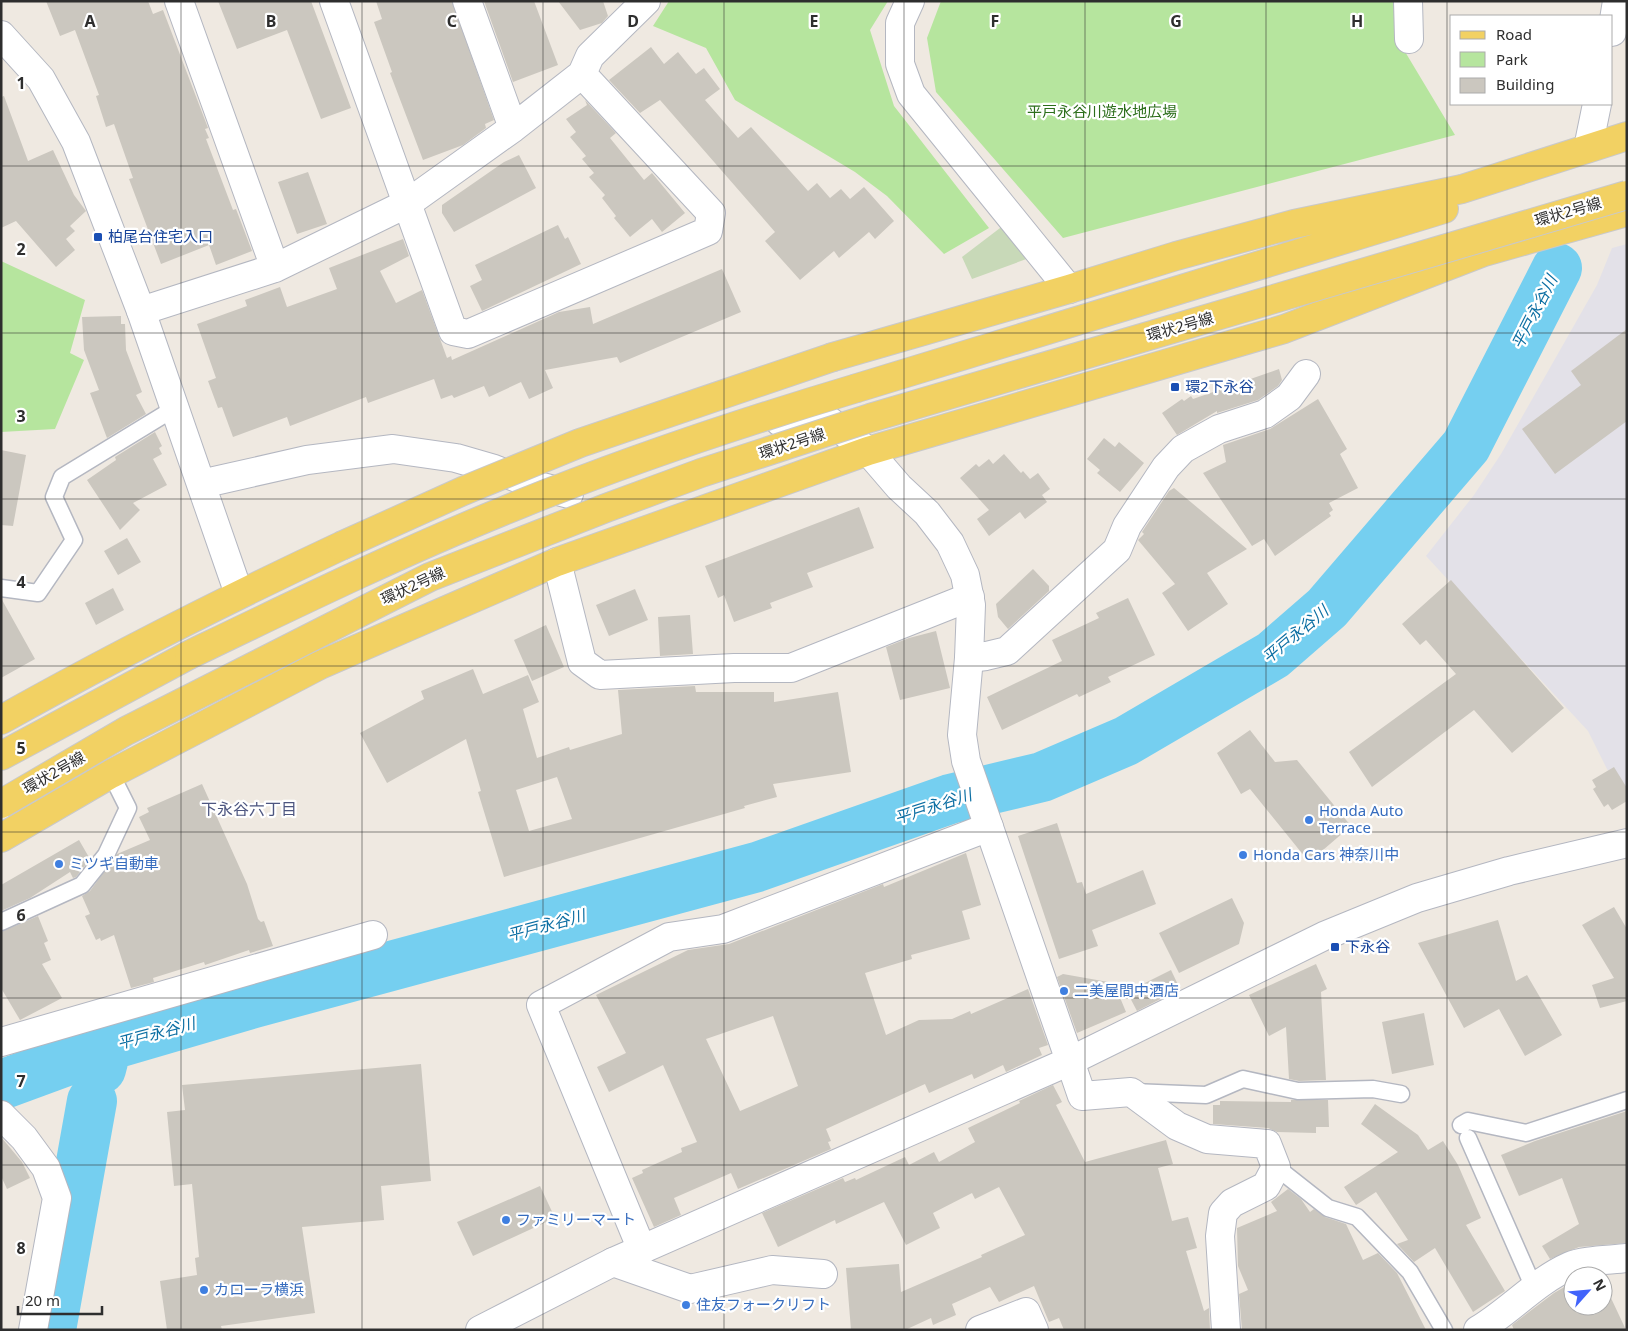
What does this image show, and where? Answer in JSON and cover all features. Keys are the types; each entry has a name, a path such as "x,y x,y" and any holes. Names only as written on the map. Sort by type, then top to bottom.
{"main road":[{"path":"1,720 96,667 239,594 463,491 580,444 833,357 1069,290 1176,256 1294,224 1462,189 1627,136"},
{"path":"1,756 189,655 288,607 461,529 636,459 753,419 1627,154"},
{"name":"環状2号線","path":"1,804 126,731 182,701 430,577 606,508 701,473 870,418 1627,195"},
{"path":"1,838 111,774 320,665 557,562 868,451 1284,329 1484,252 1627,212"}],"street":[{"path":"179,1 275,268"},
{"path":"334,1 453,331 468,334 708,231 711,213 582,74"},
{"path":"467,1 513,128"},
{"path":"910,1 900,23 900,64 911,94 1069,290"},
{"path":"1408,1 1409,39"},
{"path":"1613,26 1617,1"},
{"path":"141,311 275,268 408,204 513,128 582,74 590,56 636,5"},
{"path":"1,35 41,79 76,142 141,311 239,594"},
{"path":"1588,148 1597,105"},
{"path":"969,658 1007,651 1117,550 1127,526 1166,467 1183,449 1219,429 1265,414 1289,397 1306,374"},
{"path":"201,484 307,460 393,449 456,458 565,494 592,491 688,454 803,414 823,416 868,451 899,488 927,513 950,543 965,575 970,598 969,658 962,735 970,773 1082,1096 1131,1092 1177,1126 1207,1139 1267,1144 1276,1167 1266,1186 1232,1203 1223,1213 1220,1236 1226,1330"},
{"path":"557,562 582,662 600,675 734,668 791,668 970,598"},
{"path":"642,1250 541,1005 669,937 723,929 987,820"},
{"path":"480,1330 613,1262 1070,1061 1324,936 1417,898 1509,871 1627,843"},
{"path":"1,1042 373,935"},
{"path":"4,1120 24,1138 46,1168 57,1198 33,1330"},
{"path":"1478,1330 1498,1318 1534,1288 1571,1265 1627,1258"},
{"path":"613,1262 690,1290 772,1270 823,1274"},
{"path":"980,1330 1026,1312 1034,1330"}],"lane":[{"path":"1,588 38,593 74,540 54,497 62,477 174,408"},
{"path":"1,922 82,885 106,855 128,808 111,774"},
{"path":"1131,1092 1206,1095 1243,1079 1298,1091 1373,1089 1401,1094"},
{"path":"1534,1288 1464,1132 1468,1121 1526,1133 1627,1100"},
{"path":"1276,1167 1328,1208 1357,1217 1410,1272 1444,1330"}],"shaded area":[{"path":"1627,244 1627,796 1607,769 1588,731 1426,556 1474,495 1501,454 1597,285 1612,248"}],"green space":[{"path":"669,1 888,1 870,30 894,106 989,228 944,254 887,196 855,172 735,100 706,48 653,26"},
{"name":"平戸永谷川遊水地広場","path":"941,1 1397,1 1404,50 1455,135 1063,238 936,92 927,38"},
{"path":"1004,225 1032,257 972,279 962,257"},
{"path":"1,261 85,300 70,353 84,360 55,429 1,432"}],"building":[{"path":"46,1 148,1 153,14 163,10 208,128 205,129 209,138 206,139 233,210 236,209 252,251 216,265 209,245 161,264 129,179 133,178 114,124 106,127 96,96 99,95 75,30 60,36"},
{"path":"218,1 311,1 351,108 321,119 287,30 237,49"},
{"path":"376,1 452,1 494,120 485,124 486,128 463,145 423,160 390,73 392,72 374,22 382,19"},
{"path":"484,1 534,1 558,65 513,82"},
{"path":"558,1 603,1 608,16 602,23 580,30"},
{"path":"651,47 664,64 678,52 696,74 704,68 720,89 705,100 738,138 751,127 808,191 817,183 830,198 841,189 850,199 864,187 894,221 875,239 869,232 839,258 834,251 800,280 765,241 775,232 660,100 640,113 609,80"},
{"path":"4,96 28,161 53,150 74,195 86,211 70,226 75,231 66,239 75,250 56,267 16,221 1,228 1,97"},
{"path":"585,100 616,133 610,138 644,180 652,173 685,213 662,232 652,219 630,237 614,218 616,216 602,198 605,195 589,177 594,173 582,159 586,156 570,137 576,132 566,119 587,105"},
{"path":"519,155 536,188 454,232 442,213 442,205 504,162"},
{"path":"308,172 327,224 297,234 278,182"},
{"path":"558,225 565,239 568,237 581,264 482,311 470,286 482,280 475,265"},
{"path":"403,239 409,256 380,271 396,303 422,290 447,358 451,356 452,360 559,312 590,307 593,324 722,269 741,312 620,363 617,357 545,370 553,388 529,399 521,382 489,397 484,386 454,398 452,395 441,399 434,379 368,403 366,397 290,426 287,417 233,437 222,407 218,408 208,381 216,378 197,324 247,306 245,300 280,287 287,307 337,289 329,268"},
{"path":"121,316 121,324 125,324 126,350 142,392 136,395 146,414 107,438 90,393 99,390 84,350 82,317"},
{"path":"1627,329 1627,421 1555,474 1522,429 1581,385 1571,371"},
{"path":"1279,369 1282,380 1278,386 1258,400 1217,413 1217,411 1177,435 1162,413 1182,399 1184,401 1191,396 1193,399"},
{"path":"1318,399 1347,449 1340,454 1358,488 1329,503 1333,510 1329,513 1331,516 1275,556 1264,539 1252,546 1203,473 1226,462 1223,445 1270,429"},
{"path":"155,432 162,446 159,448 162,454 153,459 167,485 133,503 140,510 120,530 87,480 116,460 115,457"},
{"path":"1104,438 1115,447 1119,442 1144,463 1120,492 1097,473 1100,470 1087,459"},
{"path":"1,450 26,455 13,526 1,525"},
{"path":"1004,454 1021,473 1023,471 1030,479 1038,473 1050,489 1042,495 1047,502 1025,519 1020,512 989,536 977,519 989,510 960,478 976,464 979,467 989,459 993,464"},
{"path":"1174,488 1247,549 1207,573 1228,604 1188,631 1162,593 1175,584 1138,540 1144,534 1142,532 1169,491"},
{"path":"859,507 874,548 807,573 813,587 770,603 772,608 734,622 724,595 718,598 705,566"},
{"path":"127,538 141,562 118,575 104,551"},
{"path":"1033,569 1049,586 1049,591 1008,629 998,617 996,604"},
{"path":"1451,580 1564,708 1512,753 1474,710 1372,787 1349,752 1456,674 1426,640 1420,645 1402,624"},
{"path":"113,588 124,610 96,625 85,603"},
{"path":"635,589 648,620 609,636 596,605"},
{"path":"1,598 35,659 1,678"},
{"path":"1128,598 1155,655 1108,677 1111,682 1079,697 1077,694 1002,730 987,697 1062,661 1052,640 1099,618 1096,613"},
{"path":"690,615 693,654 660,656 658,617"},
{"path":"546,625 564,667 532,681 514,640"},
{"path":"936,631 950,688 900,700 886,647 909,638"},
{"path":"473,669 483,694 528,675 539,702 523,709 537,758 569,747 570,750 622,734 618,690 695,686 696,692 774,692 774,702 838,692 851,772 773,784 777,797 744,806 745,808 504,877 478,792 481,791 466,739 387,783 360,733 424,699 421,691","holes":["557,777 572,819 529,831 516,790"]},
{"path":"1250,730 1275,762 1297,760 1351,826 1309,862 1250,789 1241,794 1217,753"},
{"path":"1614,767 1627,788 1627,801 1612,810 1608,804 1604,807 1593,789 1596,787 1592,780"},
{"path":"202,784 247,884 258,919 261,922 264,921 273,946 250,953 249,950 205,965 204,962 153,978 154,982 131,988 114,935 101,941 100,938 96,940 85,916 90,914 82,896 90,891 117,854 150,840 139,817 149,812 147,808"},
{"path":"1057,823 1077,883 1082,882 1086,894 1143,870 1156,904 1092,930 1098,946 1059,959 1018,836"},
{"name":"ミツギ自動車","path":"79,840 90,859 76,877 73,878 70,872 30,898 1,911 1,885"},
{"path":"966,853 981,905 962,911 970,939 911,955 912,959 865,973 886,1035 919,1020 952,1019 970,1011 971,1014 1028,989 1048,1045 1039,1048 1042,1055 1006,1072 1003,1065 974,1079 972,1074 929,1093 925,1084 826,1129 831,1141 828,1142 831,1149 738,1189 731,1173 674,1198 681,1215 654,1227 632,1178 643,1173 642,1170 682,1152 681,1148 697,1142 663,1065 609,1092 597,1067 626,1053 596,995 688,950 729,944 883,884 884,887","holes":["773,1016 798,1086 740,1111 706,1039"]},
{"path":"1232,898 1244,923 1239,944 1179,973 1159,933"},
{"path":"1614,907 1627,929 1627,1001 1600,1008 1592,985 1614,978 1582,925"},
{"path":"38,916 48,941 44,943 51,960 42,964 62,998 20,1020 1,988 1,932"},
{"path":"1498,920 1516,981 1527,975 1562,1035 1525,1056 1499,1009 1464,1028 1418,943"},
{"path":"1316,964 1327,989 1321,992 1326,1080 1299,1081 1289,1079 1286,1027 1269,1036 1249,995"},
{"path":"1171,970 1180,989 1137,1011 1127,992"},
{"path":"1063,974 1114,983 1126,1012 1077,1033 1057,977"},
{"path":"1424,1013 1434,1065 1392,1074 1382,1022"},
{"path":"421,1064 431,1181 381,1186 384,1220 302,1227 315,1313 221,1326 222,1330 167,1330 160,1281 197,1275 195,1258 199,1257 192,1184 174,1186 167,1112 185,1110 182,1085"},
{"path":"1053,1085 1062,1102 1056,1105 1085,1162 1166,1140 1173,1164 1158,1168 1172,1221 1188,1217 1197,1248 1186,1251 1204,1311 1209,1308 1210,1330 1064,1330 1059,1318 1049,1322 1034,1286 999,1302 990,1287 952,1304 956,1315 933,1325 931,1318 905,1330 851,1330 846,1268 899,1264 901,1292 982,1257 981,1255 1025,1235 999,1187 975,1199 972,1193 933,1213 940,1228 906,1245 884,1202 836,1224 835,1220 778,1247 762,1213 843,1178 845,1182 855,1178 856,1180 905,1157 909,1165 934,1152 939,1162 975,1142 968,1128"},
{"path":"1291,1100 1328,1100 1329,1127 1316,1127 1316,1133 1277,1132 1268,1128 1213,1124 1213,1105 1220,1105 1220,1101 1291,1102"},
{"path":"1375,1104 1418,1135 1428,1150 1443,1141 1458,1165 1481,1218 1466,1225 1505,1291 1473,1312 1435,1248 1414,1262 1397,1244 1408,1240 1376,1192 1356,1205 1344,1187 1398,1152 1361,1124"},
{"path":"1627,1111 1627,1243 1579,1247 1550,1259 1542,1246 1579,1224 1562,1178 1519,1196 1501,1155 1535,1141"},
{"path":"1,1137 22,1162 30,1178 7,1189 1,1176"},
{"name":"ファミリーマート","path":"540,1186 555,1218 473,1256 457,1222"},
{"path":"1288,1189 1301,1199 1310,1212 1314,1209 1325,1217 1346,1224 1363,1260 1378,1253 1397,1273 1426,1330 1242,1330 1239,1294 1248,1290 1238,1266 1237,1228 1277,1211 1271,1202"},
{"path":"1563,1288 1563,1316 1613,1316 1613,1302 1626,1330 1514,1330 1512,1325"}],"waterway":[{"name":"平戸永谷川","path":"101,1069 107,1046 254,1003 757,867 950,799 1042,777 1126,741 1273,655 1327,608 1466,446 1557,268"},
{"name":"平戸永谷川","path":"1,1085 107,1046"},
{"name":"平戸永谷川","path":"51,1330 92,1101"}],"place":[{"name":"柏尾台住宅入口","path":"98,237"},
{"name":"環2下永谷","path":"1175,387"},
{"name":"Honda Auto Terrace","path":"1309,820"},
{"name":"Honda Cars 神奈川中","path":"1243,855"},
{"name":"ミツギ自動車","path":"59,864"},
{"name":"下永谷","path":"1335,947"},
{"name":"二美屋間中酒店","path":"1064,991"},
{"name":"ファミリーマート","path":"506,1220"},
{"name":"カローラ横浜","path":"204,1290"},
{"name":"住友フォークリフト","path":"686,1305"}],"district":[{"name":"下永谷六丁目","path":"249,809"}]}
